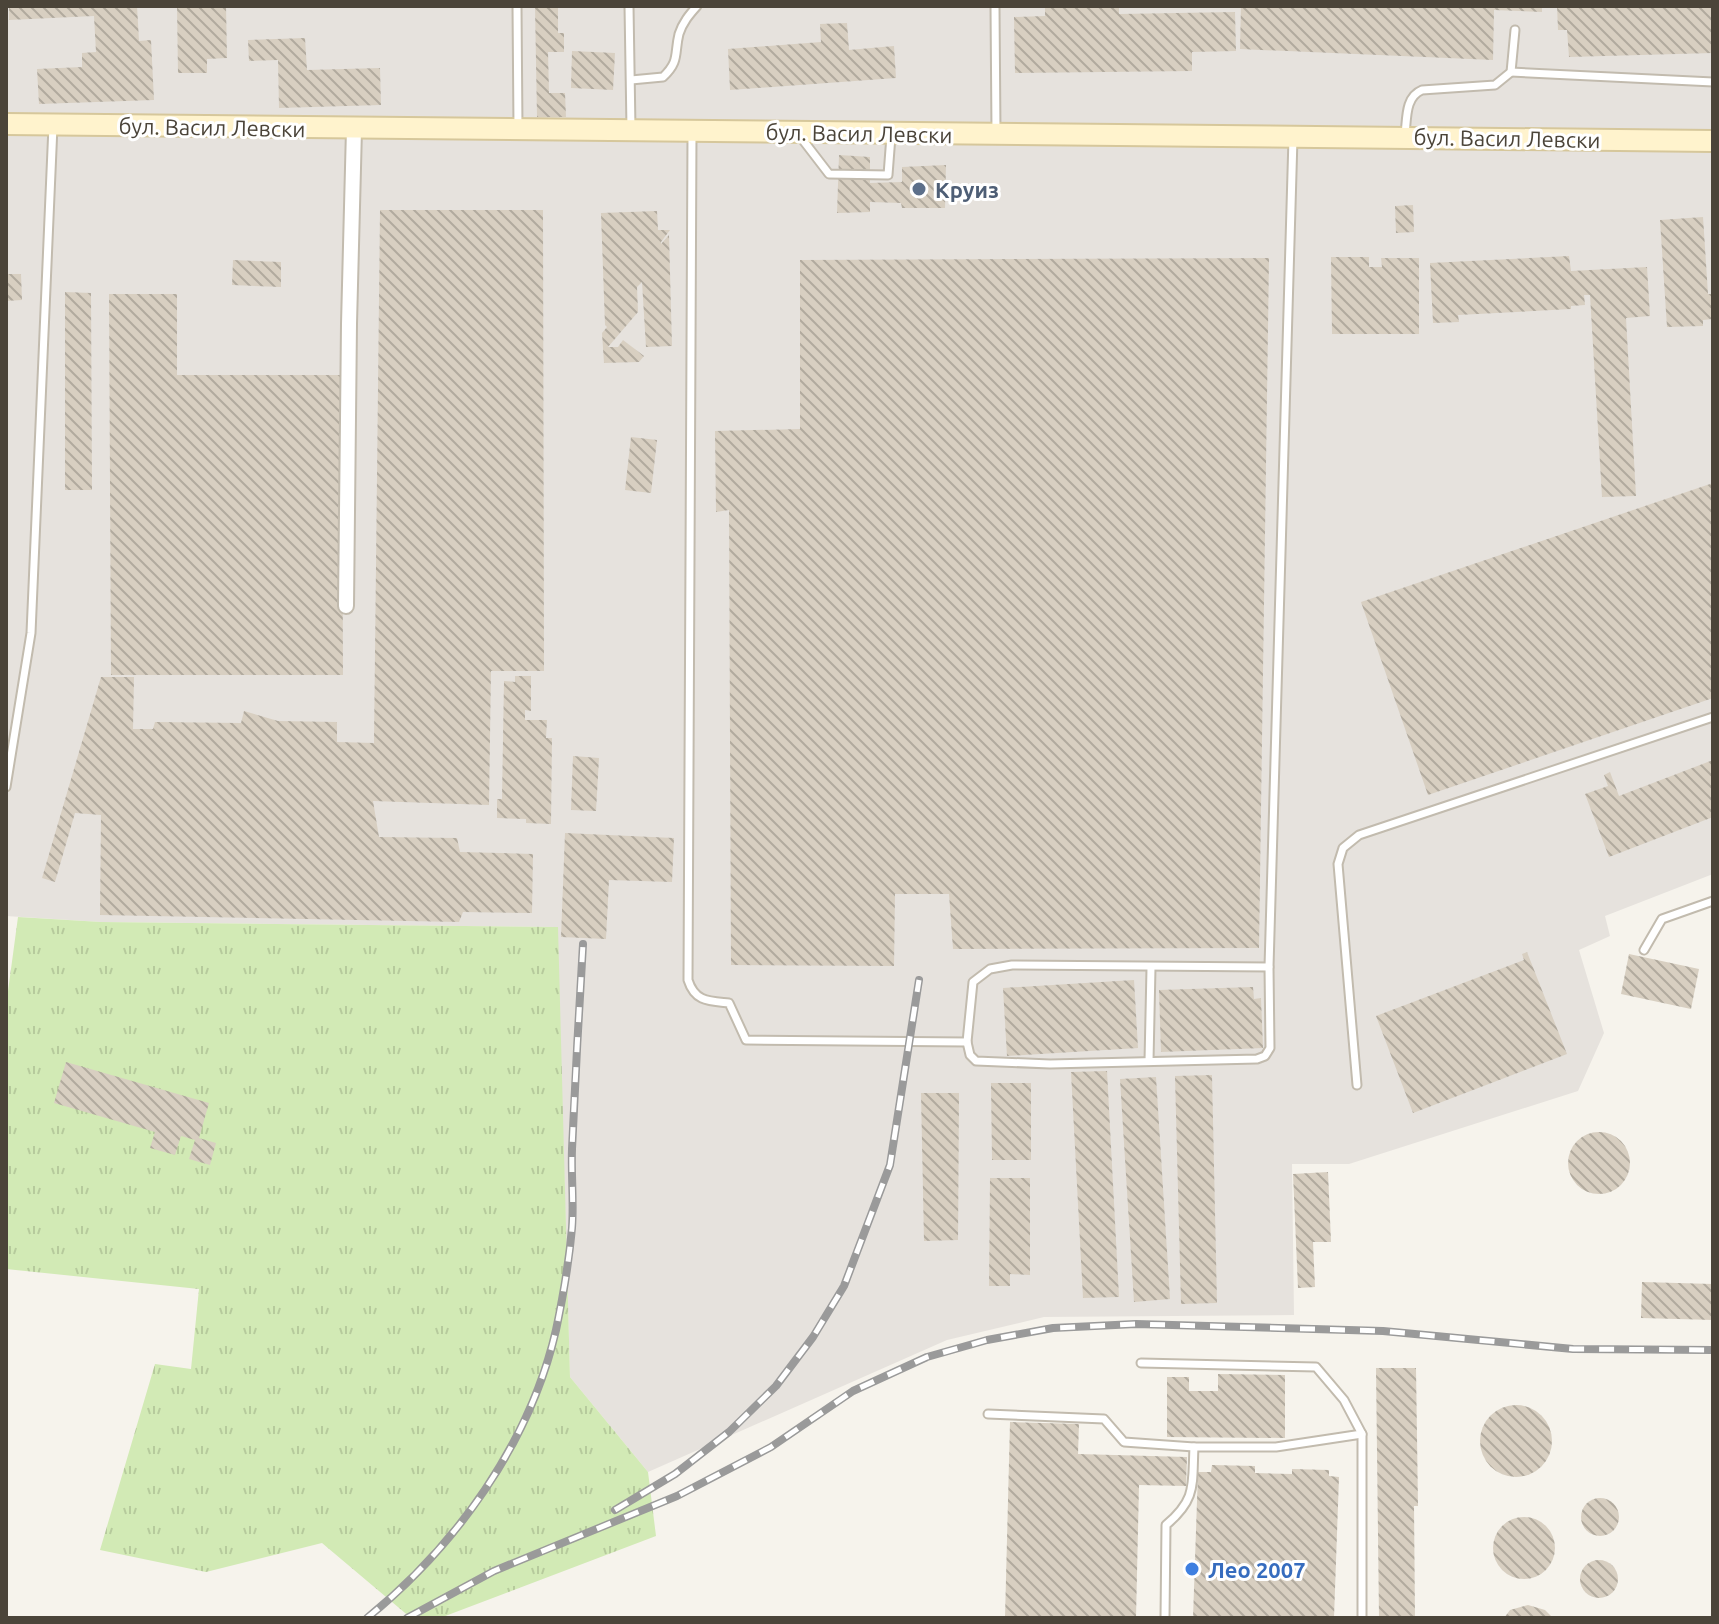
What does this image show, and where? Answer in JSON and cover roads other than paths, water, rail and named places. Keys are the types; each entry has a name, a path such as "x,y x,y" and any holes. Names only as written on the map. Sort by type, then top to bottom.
{"street":[{"name":"бул. Васил Левски","path":"6,124 1713,141"},
{"path":"346,606 354,129"}],"lane":[{"path":"517,6 518,130"},
{"path":"629,6 631,131"},
{"path":"631,80 663,77 675,66 685,19 697,6"},
{"path":"995,6 996,134"},
{"path":"1511,72 1515,30"},
{"path":"1405,137 1409,102 1414,93 1495,85 1511,72 1713,82"},
{"path":"6,787 31,633 53,124"},
{"path":"692,131 688,980 691,991 701,1000 729,1003 746,1040 967,1042"},
{"path":"797,132 829,174 888,175 892,133"},
{"path":"1269,967 1012,965 990,969 973,982 967,1042 970,1055 976,1061 1050,1064 1227,1061 1257,1059 1265,1056 1270,1048 1269,967 1293,137"},
{"path":"1357,1085 1338,864 1343,848 1359,835 1713,717"},
{"path":"1644,950 1662,919 1713,901"},
{"path":"1149,1061 1151,968"},
{"path":"1141,1363 1316,1367 1344,1400 1362,1434 1362,1618"},
{"path":"988,1414 1104,1419 1124,1442 1194,1447 1276,1447 1362,1434"},
{"path":"1165,1618 1166,1525 1185,1509 1191,1492 1194,1447"}],"railway":[{"path":"367,1618 430,1559 485,1489 528,1413 544,1372 559,1317 572,1228 572,1149 583,944"},
{"path":"615,1510 675,1474 729,1432 776,1386 813,1337 844,1286 890,1165 919,980"},
{"path":"407,1618 494,1571 677,1496 771,1447 853,1391 927,1357 987,1340 1053,1328 1136,1324 1383,1331 1573,1349 1713,1350"}],"place":[{"name":"Круиз","path":"919,189"},
{"name":"Лео 2007","path":"1192,1569"}]}
